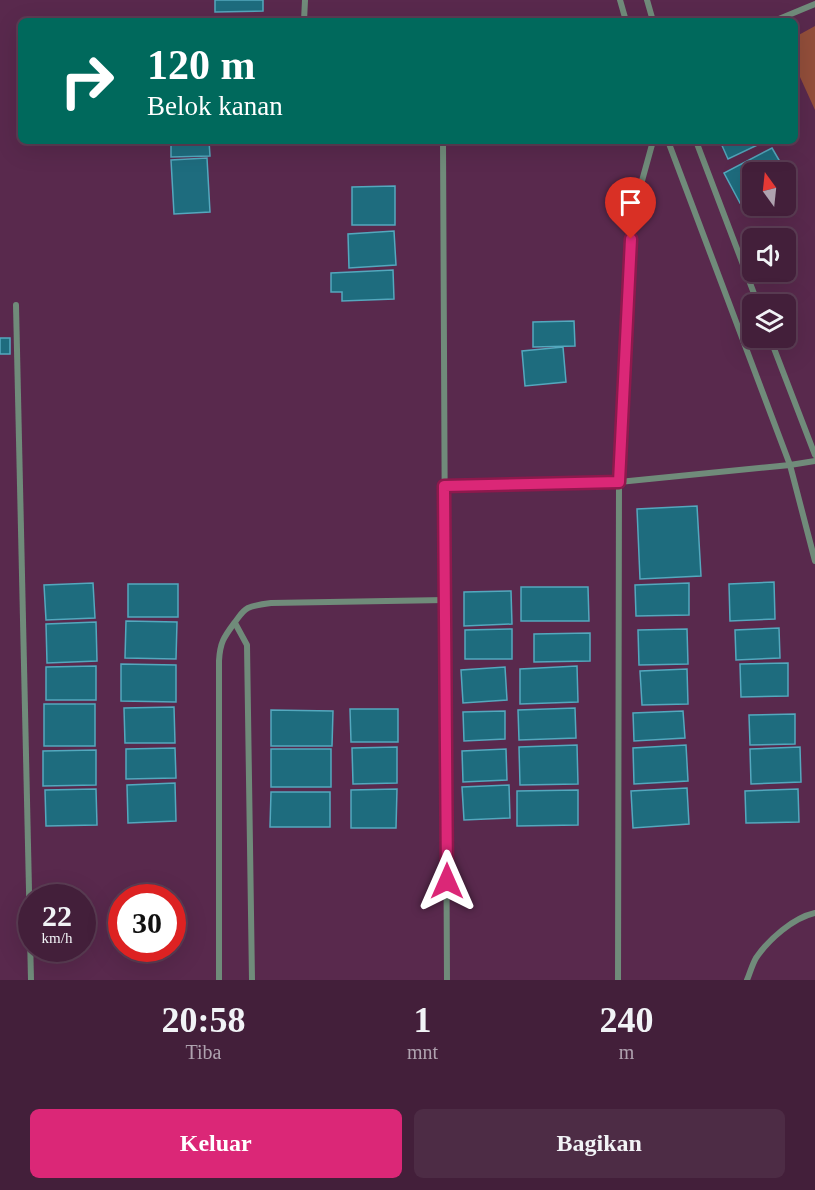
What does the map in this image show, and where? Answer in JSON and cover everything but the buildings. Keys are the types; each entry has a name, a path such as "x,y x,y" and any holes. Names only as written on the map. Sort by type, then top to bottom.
{"street":[{"path":"304,18 305,0"},
{"path":"620,0 625,18"},
{"path":"646,0 652,18"},
{"path":"781,18 815,4"},
{"path":"443,144 447,980"},
{"path":"618,980 619,482 632,217 652,144"},
{"path":"669,144 790,465 815,561"},
{"path":"697,144 754,294"},
{"path":"16,305 31,980"},
{"path":"774,348 815,455"},
{"path":"444,486 619,482 815,461"},
{"path":"219,980 219,661 224,637 246,609 271,603 445,600"},
{"path":"235,622 247,645 252,980"},
{"path":"747,980 756,958 779,933 809,914 815,913"}],"shaded area":[{"path":"815,26 815,110 798,73 798,35"}],"route":[{"path":"447,881 444,486 619,482 631,239"}]}
